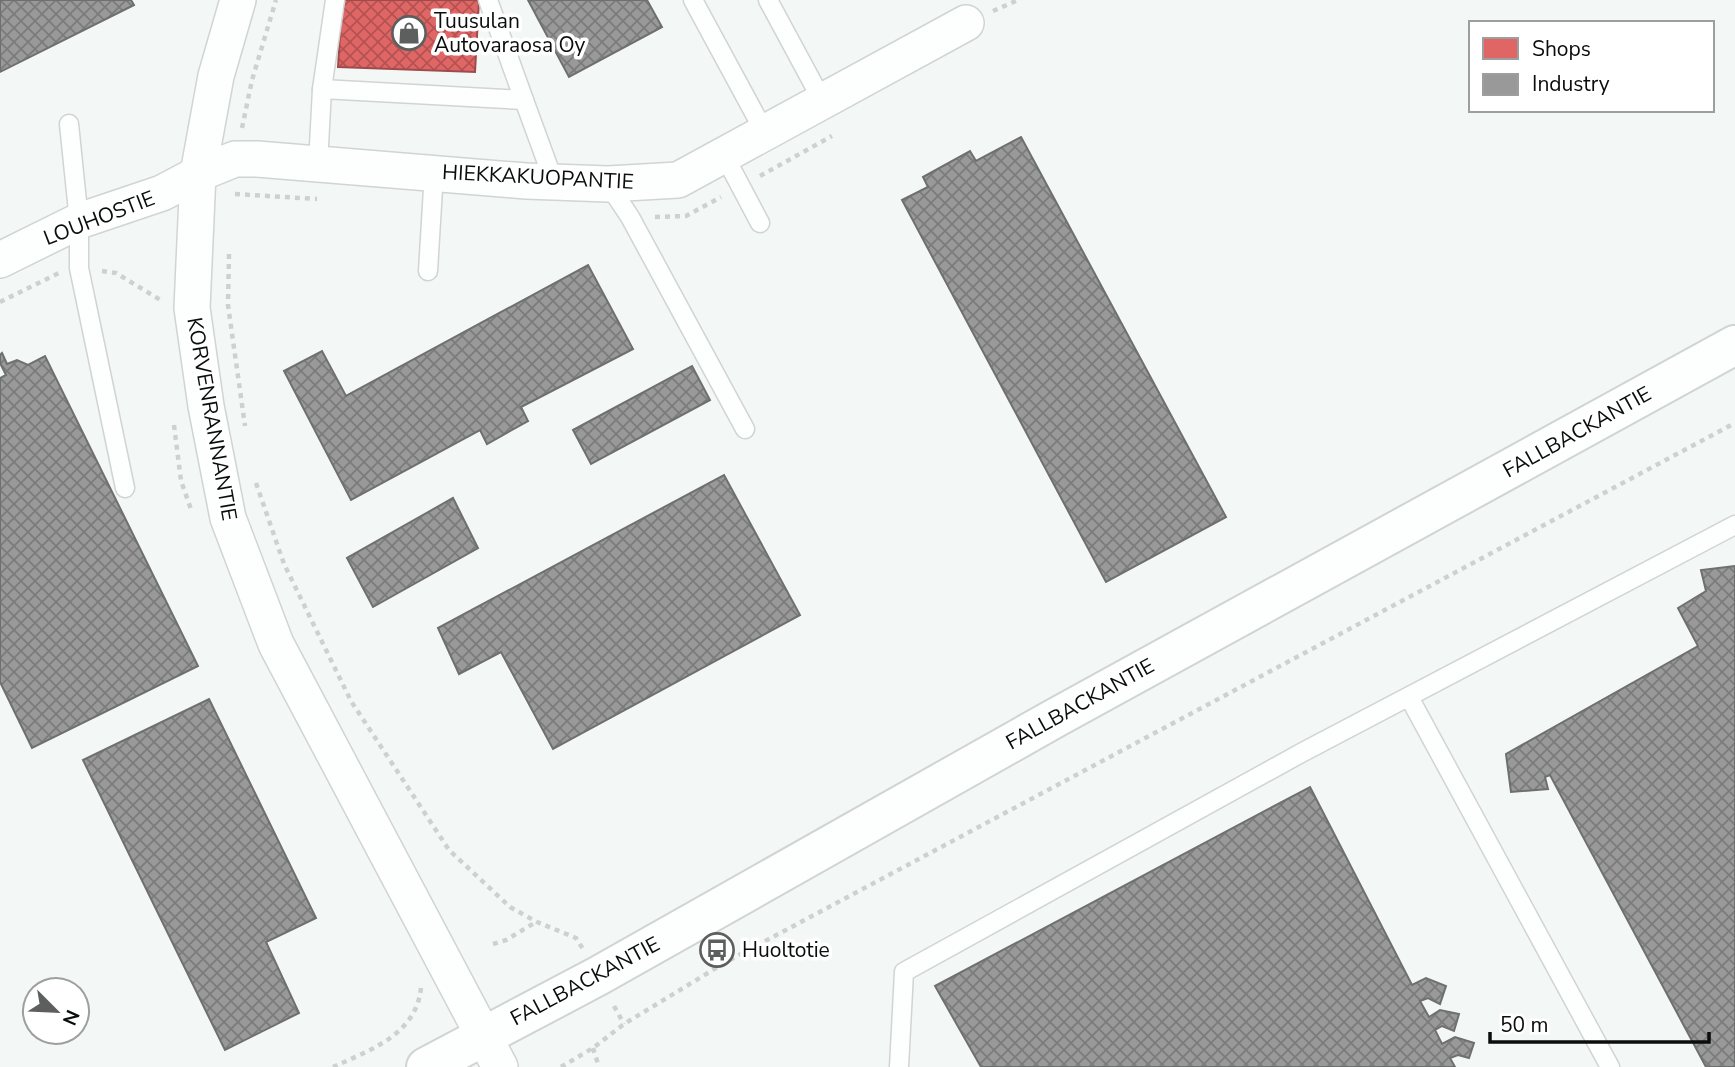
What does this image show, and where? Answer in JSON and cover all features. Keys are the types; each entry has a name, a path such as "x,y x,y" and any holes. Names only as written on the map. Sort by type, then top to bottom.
{"street":[{"name":"KORVENRANNANTIE","path":"239,0 216,76 198,174 192,308 205,406 228,519 276,644 492,1051"},
{"name":"HIEKKAKUOPANTIE","path":"198,174 235,159 257,159 554,182 608,184 678,180 966,23"},
{"name":"LOUHOSTIE","path":"0,260 79,221 162,193 198,174"},
{"name":"FALLBACKANTIE","path":"426,1067 492,1051 598,976 1057,717 1735,345"}],"lane":[{"path":"318,164 322,89 335,0"},
{"path":"488,0 554,182"},
{"path":"693,0 765,133"},
{"path":"768,0 823,102"},
{"path":"322,89 524,100"},
{"path":"69,124 79,221 79,268 125,488"},
{"path":"724,155 760,223"},
{"path":"428,271 434,172"},
{"path":"608,184 631,217 744,429"},
{"path":"899,1067 904,972 1303,752 1735,525"},
{"path":"1409,696 1610,1067"}],"path":[{"path":"0,302 64,271 79,268 117,273 160,301 192,308 228,304 246,429"},
{"path":"561,1067 593,1048 624,1024 726,962 1735,423"},
{"path":"256,482 284,564 351,701 449,850 510,907 576,938 624,1024"},
{"path":"493,944 506,940 537,922"},
{"path":"717,950 726,962"},
{"path":"333,1067 396,1035 409,1022 418,1004 421,981"},
{"path":"593,1048 599,1067"}],"building: Shops":[{"name":"Tuusulan Autovaraosa Oy","path":"342,0 479,0 475,72 338,67"}],"building: Industry":[{"path":"0,0 131,0 134,5 0,72"},
{"path":"528,0 647,0 662,27 569,77"},
{"path":"1021,137 1226,517 1106,582 902,200 928,187 923,177 970,151 976,161"},
{"path":"588,265 633,349 521,407 528,421 487,444 480,430 351,500 284,371 322,351 346,396"},
{"path":"2,353 7,364 17,360 28,365 45,356 198,666 32,748 0,682 0,378 6,375 0,363"},
{"path":"692,366 710,400 591,464 573,430"},
{"path":"724,475 800,615 553,749 501,652 459,674 438,628"},
{"path":"453,498 478,548 373,607 347,558"},
{"path":"1735,566 1735,1067 1706,1067 1550,775 1545,777 1548,789 1511,792 1506,754 1698,646 1678,608 1706,591 1701,570"},
{"path":"209,699 316,918 266,942 299,1013 225,1050 83,760"},
{"path":"1310,787 1412,985 1426,978 1446,986 1440,1004 1428,998 1420,1001 1429,1017 1440,1010 1459,1014 1454,1031 1442,1026 1435,1030 1442,1044 1455,1037 1474,1043 1469,1058 1458,1055 1450,1058 1455,1067 981,1067 935,986"}],"place":[{"name":"Tuusulan Autovaraosa Oy","path":"409,33"},
{"name":"Huoltotie","path":"717,950"}]}
